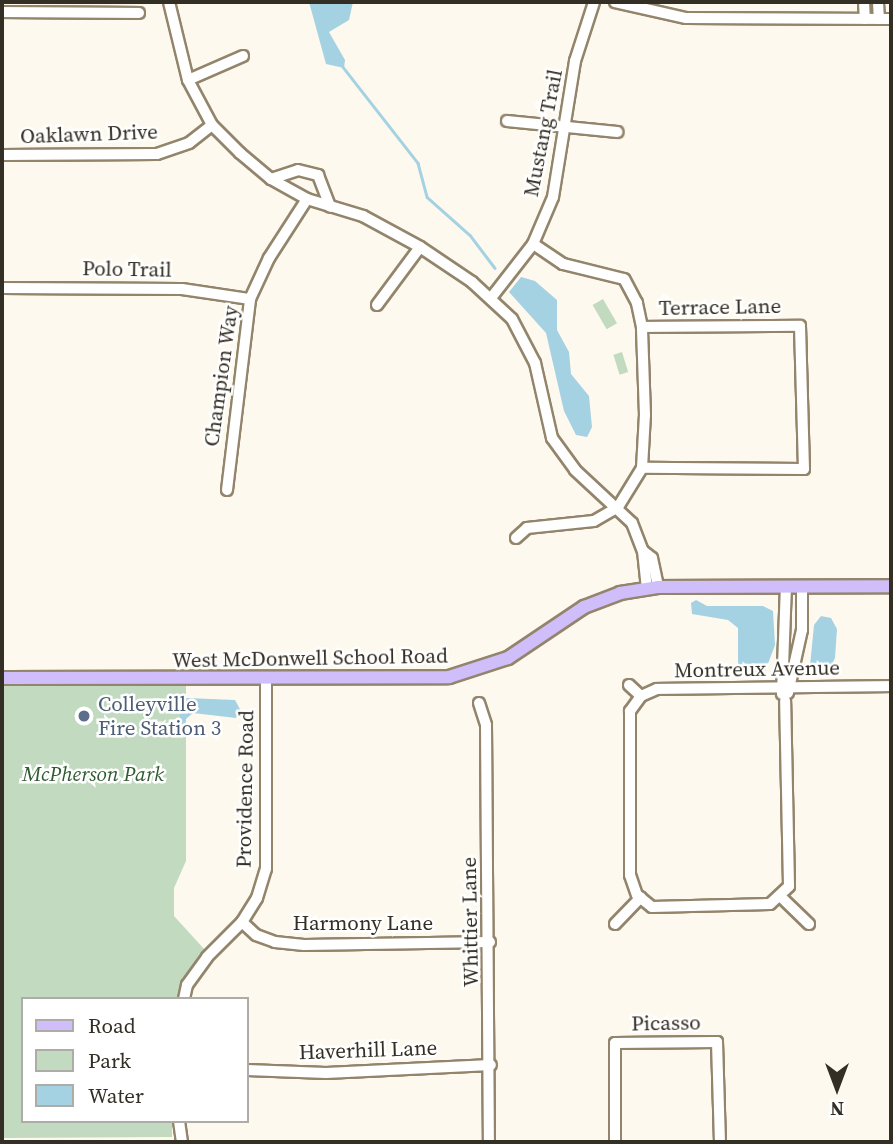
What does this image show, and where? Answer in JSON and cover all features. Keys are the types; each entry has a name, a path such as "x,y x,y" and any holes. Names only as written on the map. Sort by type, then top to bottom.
{"main road":[{"name":"West McDonwell School Road","path":"2,678 266,679 463,675 525,649 584,607 652,587 891,586"}],"street":[{"path":"169,2 188,80 212,125 271,179 307,199 363,216 420,247 491,298 512,319 530,347 546,424 559,451 632,523 643,551 652,558 652,587"},
{"name":"Mustang Trail","path":"491,298 533,244 553,197 575,61 594,2"},
{"path":"615,2 686,18 891,19"},
{"path":"864,2 865,19"},
{"path":"878,2 879,19"},
{"path":"2,12 139,13"},
{"path":"188,80 243,56"},
{"path":"506,121 617,132"},
{"name":"Oaklawn Drive","path":"2,155 157,154 188,143 212,125"},
{"path":"271,179 298,170 318,175 330,207"},
{"name":"Champion Way","path":"228,490 250,299 269,258 307,199"},
{"path":"516,538 527,528 594,520 618,507 642,468 642,327 624,279 563,264 533,244"},
{"path":"376,305 420,247"},
{"name":"Polo Trail","path":"2,288 182,289 250,299"},
{"name":"Terrace Lane","path":"642,327 800,326 804,469 642,468"},
{"path":"629,685 641,696 630,711 630,875 641,897 652,907 770,904 781,897 789,886 785,701 788,627 786,586"},
{"path":"785,688 802,630 802,587"},
{"name":"Providence Road","path":"184,997 187,985 207,957 242,922 257,898 266,869 266,679"},
{"name":"Montreux Avenue","path":"641,696 657,689 891,687"},
{"name":"Whittier Lane","path":"479,703 486,725 491,1065 489,1142"},
{"path":"615,924 641,897"},
{"path":"781,897 809,924"},
{"name":"Harmony Lane","path":"242,922 256,934 275,942 304,945 490,942"},
{"name":"Picasso","path":"615,1142 615,1043 717,1042 720,1142"},
{"name":"Haverhill Lane","path":"248,1070 326,1073 491,1065"},
{"path":"179,1123 182,1142"}],"green space":[{"path":"603,299 617,323 607,329 593,305"},
{"path":"622,352 628,372 620,375 613,355"},
{"name":"McPherson Park","path":"2,678 186,680 186,861 174,888 174,916 205,950 181,982 177,997 21,997 21,1123 172,1123 172,1137 2,1138"}],"water":[{"path":"309,2 353,2 349,20 329,32 345,60 344,68 326,64"},
{"path":"521,277 535,281 557,300 557,330 569,352 571,374 589,396 592,427 587,437 576,435 564,411 546,333 509,292"},
{"path":"696,600 707,606 763,606 773,611 775,645 763,677 743,675 738,664 738,628 728,620 692,614 691,603"},
{"path":"821,616 831,618 837,629 835,658 829,670 810,666 814,625"},
{"path":"186,698 235,700 241,711 236,718 193,713 186,719 182,738 179,707"}],"waterway":[{"path":"343,67 418,163 427,197 470,235 495,268"}],"place":[{"name":"Colleyville Fire Station 3","path":"84,716"}]}
